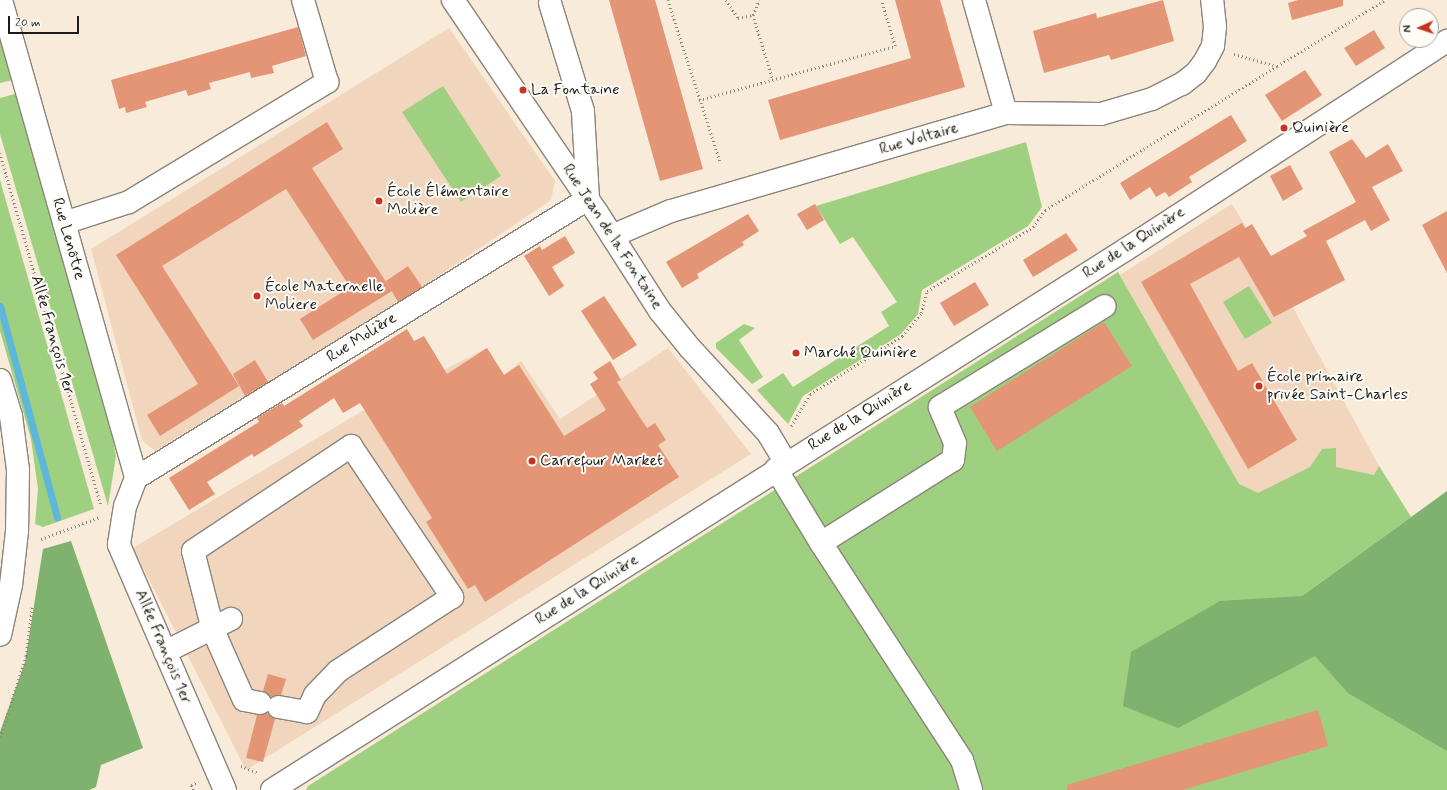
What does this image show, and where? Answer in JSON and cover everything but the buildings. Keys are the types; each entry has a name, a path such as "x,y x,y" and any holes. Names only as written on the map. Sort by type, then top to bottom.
{"street":[{"name":"Rue Lenôtre","path":"1,0 136,478"},
{"path":"64,224 130,202 327,82 303,0"},
{"name":"Rue Jean de la Fontaine","path":"453,0 588,199 660,311 690,348 768,433 781,466 821,544 962,760 971,790"},
{"path":"974,0 1006,113"},
{"path":"1212,0 1215,27 1213,46"},
{"path":"550,3 583,111 588,199"},
{"name":"Rue de la Quinière","path":"272,790 781,466 1125,250 1447,41"},
{"name":"Rue Voltaire","path":"612,236 671,211 1006,113 1085,115 1136,105 1167,92 1191,77 1205,61 1213,46"},
{"name":"Rue Molière","path":"136,478 588,199"},
{"path":"821,544 953,460 955,443 940,407 1104,306"},
{"path":"0,380 10,416 18,470 16,538 11,585 0,635"},
{"path":"352,446 452,597 338,671 314,694 307,712 244,700 222,624 193,551 352,446"},
{"name":"Allée François 1er","path":"136,478 125,506 119,545 225,790"},
{"path":"165,652 222,624"}],"path":[{"path":"668,0 699,100 720,161"},
{"path":"726,0 738,18 753,15"},
{"path":"759,0 753,15 773,80"},
{"path":"699,100 895,46 881,0"},
{"path":"791,426 810,394 902,336 921,313 927,290 1033,227 1045,210 1385,0"},
{"path":"1213,46 1240,57 1277,66"},
{"name":"Allée François 1er","path":"0,153 102,508"},
{"path":"40,544 41,537 104,516"},
{"path":"0,737 26,656 32,604"},
{"path":"192,785 193,790"}],"shaded area":[{"path":"449,28 555,181 551,200 422,287 155,451 142,440 91,249"},
{"name":"École primaire privée Saint-Charles","path":"1232,204 1272,269 1379,466 1411,517 1296,586 1120,275"},
{"path":"487,348 504,375 521,361 560,419 668,348 751,454 246,770 133,548 359,413"}],"green space":[{"path":"0,18 17,79 0,83"},
{"path":"443,86 501,176 461,202 402,112"},
{"path":"22,92 101,379 116,456 108,506 0,134 0,98"},
{"path":"1026,142 1042,207 1028,226 922,290 918,314 901,334 803,396 788,424 757,390 783,373 793,387 889,326 881,312 897,302 853,237 840,244 816,206"},
{"path":"0,180 94,509 43,527 35,524 38,489 31,439 0,331"},
{"path":"1118,272 1239,484 1258,493 1310,467 1322,449 1336,448 1336,467 1374,475 1379,466 1411,517 1302,596 1447,751 1447,790 306,790 308,786"},
{"path":"1249,286 1272,323 1245,339 1223,302"},
{"path":"744,324 755,328 739,340 763,377 752,384 716,348 716,343"},
{"path":"1447,491 1447,751 1348,693 1315,656 1178,728 1123,706 1131,652 1220,601 1302,596"},
{"path":"71,541 143,748 101,765 96,787 89,790 0,790 0,732 25,662 43,549"}],"waterway":[{"path":"0,306 57,517"}],"place":[{"name":"La Fontaine","path":"523,90"},
{"name":"Quinière","path":"1284,128"},
{"name":"École Élémentaire Molière","path":"379,201"},
{"name":"École Maternelle Moliere","path":"257,296"},
{"name":"Marché Quinière","path":"796,353"},
{"name":"École primaire privée Saint-Charles","path":"1259,386"},
{"name":"Carrefour Market","path":"532,461"}]}
